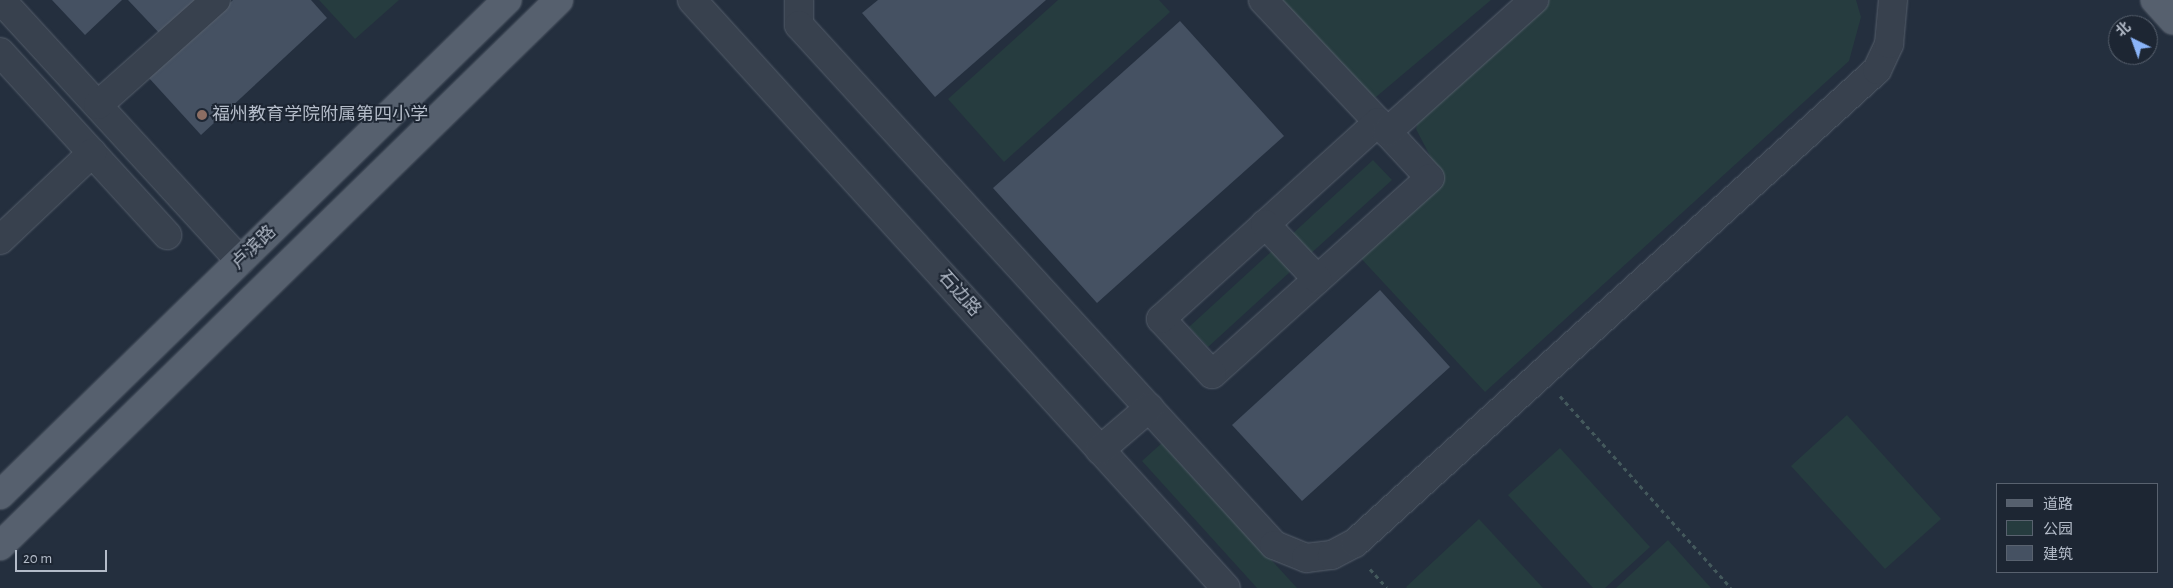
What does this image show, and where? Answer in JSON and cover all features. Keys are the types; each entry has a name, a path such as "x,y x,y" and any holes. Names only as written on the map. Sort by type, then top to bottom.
{"main road":[{"name":"卢滨路","path":"0,495 507,0"},
{"path":"0,546 559,0"},
{"path":"2155,0 2173,20"}],"street":[{"path":"2,0 240,261"},
{"path":"98,105 216,0"},
{"name":"石边路","path":"692,0 1226,588"},
{"path":"799,0 800,25 1274,545 1306,558 1332,555 1355,543 1877,70 1889,44 1893,0"},
{"path":"1263,0 1382,127 1430,178 1212,374 1161,319 1265,224 1382,127 1534,0"},
{"path":"0,52 167,235"},
{"path":"0,240 92,153"},
{"path":"1265,224 1317,280"},
{"path":"1100,450 1148,408"}],"path":[{"path":"1540,375 1731,588"}],"green space":[{"path":"319,0 399,0 355,39"},
{"path":"1058,0 1159,0 1170,12 1004,162 948,99"},
{"path":"1275,0 1491,0 1376,97 1361,95"},
{"path":"1548,0 1856,0 1861,17 1849,61 1485,392 1357,254 1440,175 1416,129 1419,118"},
{"path":"1373,160 1392,180 1308,256 1290,236"},
{"path":"1273,250 1291,271 1208,347 1189,327"},
{"path":"1847,415 1941,519 1885,569 1791,466"},
{"path":"1163,442 1297,588 1257,588 1142,461"},
{"path":"1560,448 1650,547 1605,588 1593,588 1508,495"},
{"path":"1479,519 1543,588 1406,587"},
{"path":"1668,540 1711,588 1616,588"}],"building":[{"path":"52,0 122,0 85,35"},
{"path":"128,0 201,0 162,36"},
{"path":"233,0 311,0 327,18 201,135 149,78"},
{"path":"878,0 1046,0 935,97 862,13"},
{"path":"1180,21 1284,136 1097,303 993,188"},
{"path":"1380,290 1450,367 1302,501 1232,425"}],"place":[{"name":"福州教育学院附属第四小学","path":"202,115"}]}
